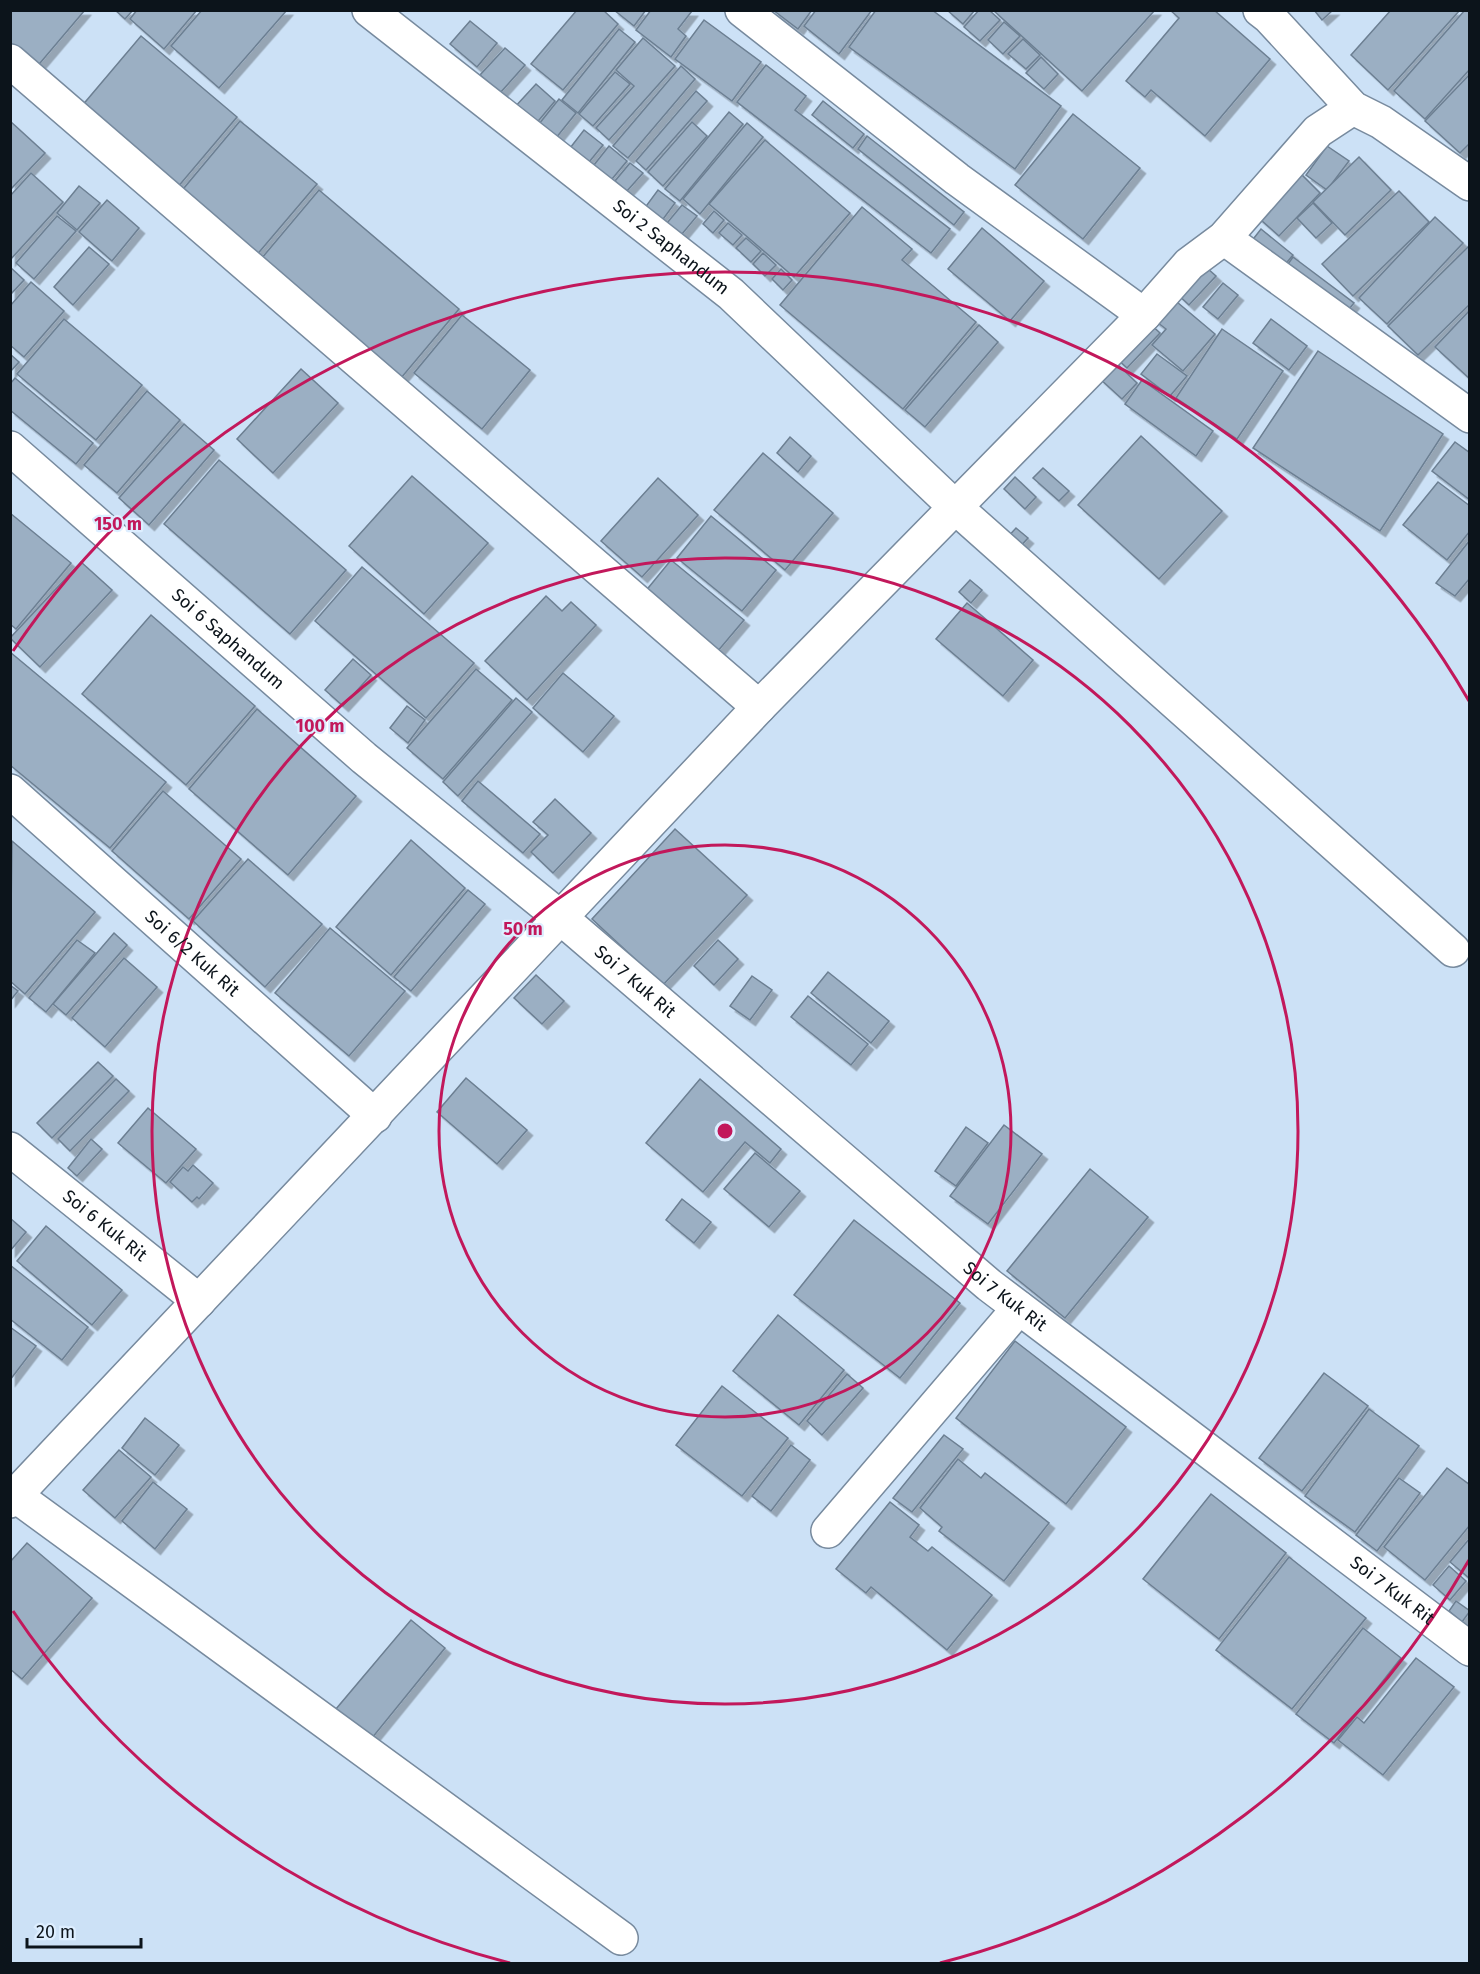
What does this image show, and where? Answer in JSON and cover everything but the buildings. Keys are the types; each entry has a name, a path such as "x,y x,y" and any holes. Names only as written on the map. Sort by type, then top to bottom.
{"street":[{"name":"Soi 2 Saphandum","path":"369,10 731,294 954,506 1453,950"},
{"path":"742,10 957,178 1144,315"},
{"path":"1260,10 1353,108 1381,122 1470,184"},
{"path":"10,62 759,707"},
{"path":"621,1938 13,1498 759,707 1144,315 1189,264 1224,238 1318,130 1353,108"},
{"path":"1224,238 1470,416"},
{"name":"Soi 6 Saphandum","path":"10,448 364,758 561,918"},
{"name":"Soi 6/2 Kuk Rit","path":"10,791 375,1116"},
{"name":"Soi 7 Kuk Rit","path":"561,918 980,1278 1470,1649"},
{"name":"Soi 6 Kuk Rit","path":"10,1149 199,1301"},
{"path":"828,1531 1019,1308"}]}
